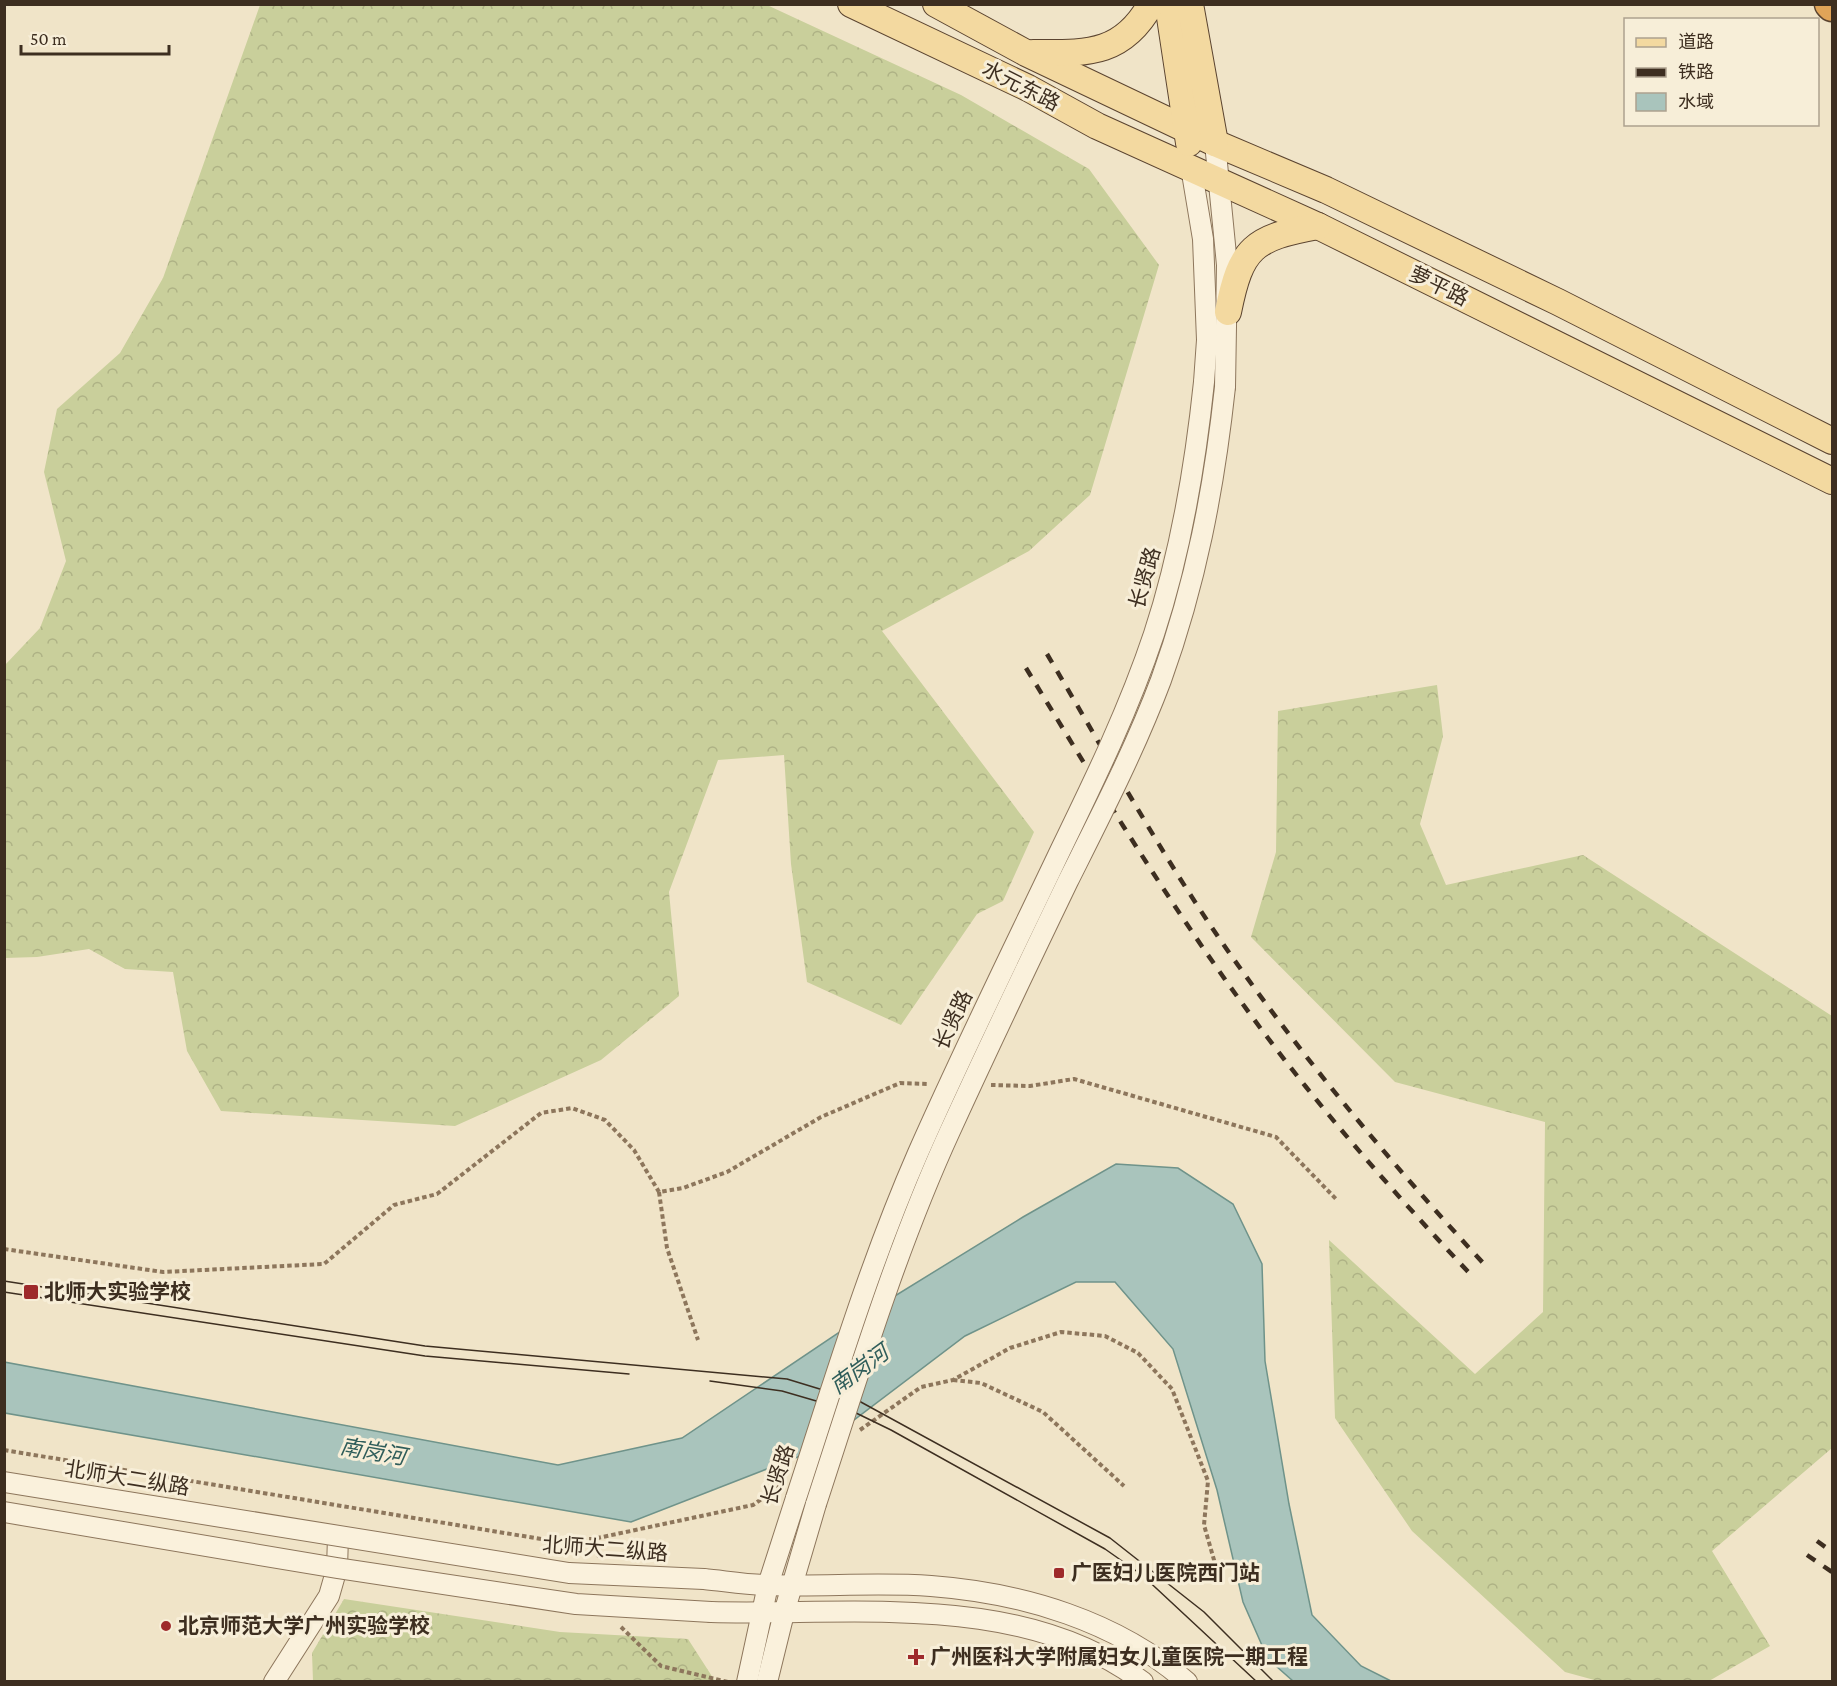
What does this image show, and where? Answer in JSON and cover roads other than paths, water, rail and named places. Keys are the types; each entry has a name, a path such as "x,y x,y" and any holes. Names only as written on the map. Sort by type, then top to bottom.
{"main road":[{"name":"水元东路","path":"851,4 1028,88 1097,126 1191,167"},
{"name":"水元东路","path":"936,4 1026,53 1215,143"},
{"path":"1026,53 1083,53 1109,46 1133,31 1151,4"},
{"path":"1168,4 1191,167"},
{"path":"1191,4 1215,143"},
{"name":"萝平路","path":"1215,143 1326,190 1558,302 1833,441"},
{"name":"萝平路","path":"1191,167 1318,226 1833,481"},
{"path":"1228,312 1238,270 1244,258 1258,244 1272,236 1318,226"}],"street":[{"path":"767,1682 784,1613 816,1504 874,1325 919,1203 1161,679 1202,544 1214,484 1225,387 1228,312 1220,180 1215,143"},
{"name":"长贤路","path":"747,1682 768,1586 857,1309 898,1200 970,1040 1111,743 1142,666 1168,587 1189,501 1207,340 1203,239 1191,167"},
{"name":"北师大二纵路","path":"4,1482 569,1573 704,1579 768,1586 792,1584 929,1586 973,1590 1054,1608 1110,1631 1146,1651 1187,1682"},
{"path":"4,1512 337,1568 576,1604 711,1612 955,1614 1026,1629 1083,1647 1143,1682"},
{"path":"274,1682 329,1596 337,1568 338,1537"}],"water":[{"name":"南岗河","path":"1116,1164 1178,1168 1233,1204 1262,1264 1265,1361 1289,1504 1312,1615 1361,1666 1391,1681 1293,1681 1268,1659 1243,1602 1217,1490 1173,1349 1115,1282 1076,1282 965,1336 813,1451 631,1522 5,1413 4,1362 558,1465 682,1438 877,1307 1023,1217"}],"tram line":[{"path":"4,1281 425,1346 787,1379 859,1401 1110,1538 1204,1612 1274,1682"},
{"path":"4,1292 425,1356 629,1374"},
{"path":"710,1381 782,1391 854,1412 891,1430 1105,1549 1142,1575 1257,1682"}],"railway":[{"path":"1047,654 1175,871 1251,983 1347,1107 1414,1187 1484,1264"},
{"path":"1026,668 1158,880 1242,1003 1353,1144 1473,1277"},
{"path":"1817,1541 1832,1552"},
{"path":"1807,1555 1832,1572"}],"place":[{"name":"北师大实验学校","path":"31,1292"},
{"name":"广医妇儿医院西门站","path":"1059,1573"},
{"name":"北京师范大学广州实验学校","path":"166,1626"},
{"name":"广州医科大学附属妇女儿童医院一期工程","path":"916,1657"}]}
